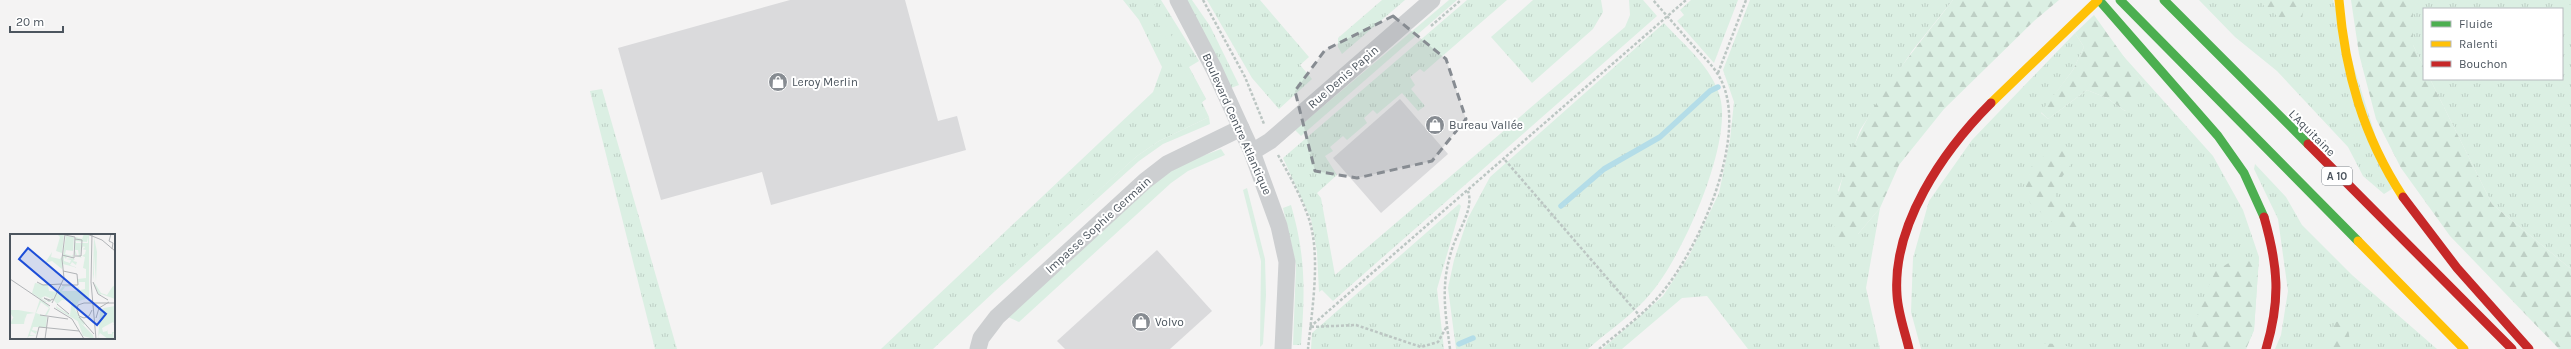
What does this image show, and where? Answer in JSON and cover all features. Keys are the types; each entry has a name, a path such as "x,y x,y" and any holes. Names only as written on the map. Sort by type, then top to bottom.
{"highway":[{"path":"1909,349 1900,314 1898,279 1902,245 1915,202 1933,170 1956,140 1996,98 2099,0 2209,124 2247,175 2261,205 2268,226 2276,270 2277,298 2266,349"},
{"name":"A 10","path":"2120,0 2464,349"},
{"name":"L'Aquitaine","path":"2164,0 2512,349"},
{"path":"2338,0 2345,58 2352,86 2361,116 2377,152 2419,220 2529,349"}],"street":[{"name":"Boulevard Centre Atlantique","path":"1178,0 1214,69 1252,152 1270,197 1287,262 1283,349"},
{"name":"Rue Denis Papin","path":"1252,152 1270,140 1432,0"},
{"name":"Impasse Sophie Germain","path":"978,349 984,332 997,317 1145,181 1167,164 1241,128"}],"path":[{"path":"1599,349 1660,295 1678,272 1696,239 1719,186 1730,125 1726,94 1718,73 1653,0"},
{"path":"1447,326 1438,342 1421,347 1356,325 1310,327 1505,160 1686,0"},
{"path":"1718,73 1746,0"},
{"path":"1505,160 1639,315"},
{"path":"1450,349 1443,296 1446,274 1453,246 1470,206 1468,191"}],"highlighted area":[{"path":"1393,16 1446,59 1466,119 1432,161 1357,178 1315,171 1295,91 1325,50"}],"green space":[{"path":"1123,0 1161,0 1199,61 1189,67 1206,99 1202,102 1209,117 1159,141 1137,156 991,288 995,291 933,349 881,349 1153,92 1162,67 1139,20"},
{"path":"1145,0 1152,0 1206,99 1202,102"},
{"path":"1183,0 1192,0 1210,26 1239,85 1231,88"},
{"path":"1207,0 1260,0 1309,57 1300,65 1312,79 1279,109 1252,78"},
{"path":"1382,0 1405,0 1342,54 1338,47 1338,38"},
{"path":"1449,0 1457,0 1301,136 1295,130"},
{"path":"1467,0 1507,0 1424,72 1420,69 1410,77 1415,85 1411,89 1425,106 1418,111 1402,93 1377,114 1373,110 1364,118 1367,123 1347,140 1343,136 1330,147 1333,151 1325,156 1337,175 1317,193 1321,198 1335,275 1625,27 1630,15 1629,0 1643,0 1657,16 1333,301 1322,290 1319,292 1317,252 1311,219 1283,158"},
{"path":"1533,0 1601,0 1603,12 1593,29 1532,83 1491,37"},
{"path":"1691,0 1738,0 1714,63 1677,21 1684,15 1680,10"},
{"path":"1750,0 1953,0 1912,51 1860,130 1838,190 1858,234 1880,208 1866,288 1880,349 1748,349 1707,296 1682,298 1622,349 1602,349 1663,296 1689,256 1719,193 1730,140 1734,102 1723,70"},
{"path":"1953,0 2059,0 2034,21 1944,109 1899,165 1880,208 1858,234 1834,254 1835,216 1842,180 1853,147 1869,116 1887,87"},
{"path":"2199,0 2333,0 2392,189 2384,194 2363,176 2348,147 2277,71 2235,37"},
{"path":"2264,0 2305,0 2302,19 2284,21 2263,5"},
{"path":"2351,0 2413,0 2413,45 2423,65 2423,80 2430,80 2492,204 2571,269 2571,349 2559,349 2450,236 2401,168 2376,119 2359,54"},
{"path":"2413,0 2571,0 2571,269 2492,204 2430,80 2563,80 2563,8 2423,8 2423,65 2413,45"},
{"path":"2571,4 2571,35 2563,25 2563,11"},
{"path":"2094,15 2142,82 2143,94 2125,111 2107,98 2087,90 2048,119 2041,112 2073,70 2084,47 2075,33"},
{"path":"1664,23 1704,66 1711,76 1720,97 1722,117 1719,142 1712,170 1702,199 1677,254 1663,276 1651,293 1637,308 1588,349 1456,349 1448,288 1454,260 1468,218 1490,177"},
{"path":"2075,33 2084,47 2073,70 2041,113 2048,119 2087,90 2107,98 2125,111 2142,82 2117,49 2213,156 2243,210 2259,257 2254,330 2246,349 1921,349 1911,312 1913,258 1929,201 1972,140"},
{"path":"602,89 677,349 655,349 590,91"},
{"path":"1209,117 1210,124 1163,144 1139,161 995,291 990,288 1137,156 1159,141"},
{"path":"2066,145 2071,164 2056,186 2056,203 2088,224 2073,240 2030,203 2023,174 2052,149"},
{"path":"1221,149 1225,155 1188,171 1171,183 1019,322 1008,317 1162,176 1194,159"},
{"path":"2255,164 2286,197 2302,225 2352,275 2437,349 2275,349 2281,335 2288,291 2278,219 2254,169"},
{"path":"1247,188 1265,259 1266,295 1263,344 1260,347 1261,261 1243,190"},
{"path":"1459,204 1461,206 1437,289 1444,349 1311,349 1312,333"},
{"path":"1291,205 1302,258 1304,291 1301,345 1293,345 1296,265 1283,208"},
{"path":"2239,257 2259,257 2254,330 2246,349 2189,349 2200,308 2215,271"},
{"path":"2343,321 2348,328 2351,349 2327,349 2335,322"},
{"path":"2039,343 2057,344 2080,349 2036,349"}],"building":[{"name":"Leroy Merlin","path":"790,0 905,0 938,121 957,116 966,150 771,205 762,172 661,200 618,48"},
{"path":"1400,99 1448,154 1381,213 1333,158"},
{"path":"1157,250 1212,311 1170,349 1065,349 1057,341"}],"waterway":[{"path":"1561,206 1604,169 1660,137 1710,91 1718,87"},
{"path":"1459,344 1473,338"}],"traffic: fast":[{"path":"2099,0 2218,136 2244,173 2264,217"},
{"path":"2120,0 2358,241"},
{"path":"2164,0 2308,144"}],"traffic: slow":[{"path":"1991,103 2098,0"},
{"path":"2339,0 2346,53 2358,103 2377,151 2403,197"},
{"path":"2358,241 2464,349"}],"traffic: jam":[{"path":"1909,349 1900,316 1897,295 1898,269 1903,242 1912,216 1924,191 1939,166 1955,143 1991,103"},
{"path":"2308,144 2512,349"},
{"path":"2403,197 2457,268 2529,349"},
{"path":"2264,217 2275,267 2276,283 2274,314 2266,349"}],"place":[{"name":"Leroy Merlin","path":"778,82"},
{"name":"Bureau Vallée","path":"1435,125"},
{"name":"Volvo","path":"1141,322"}]}
